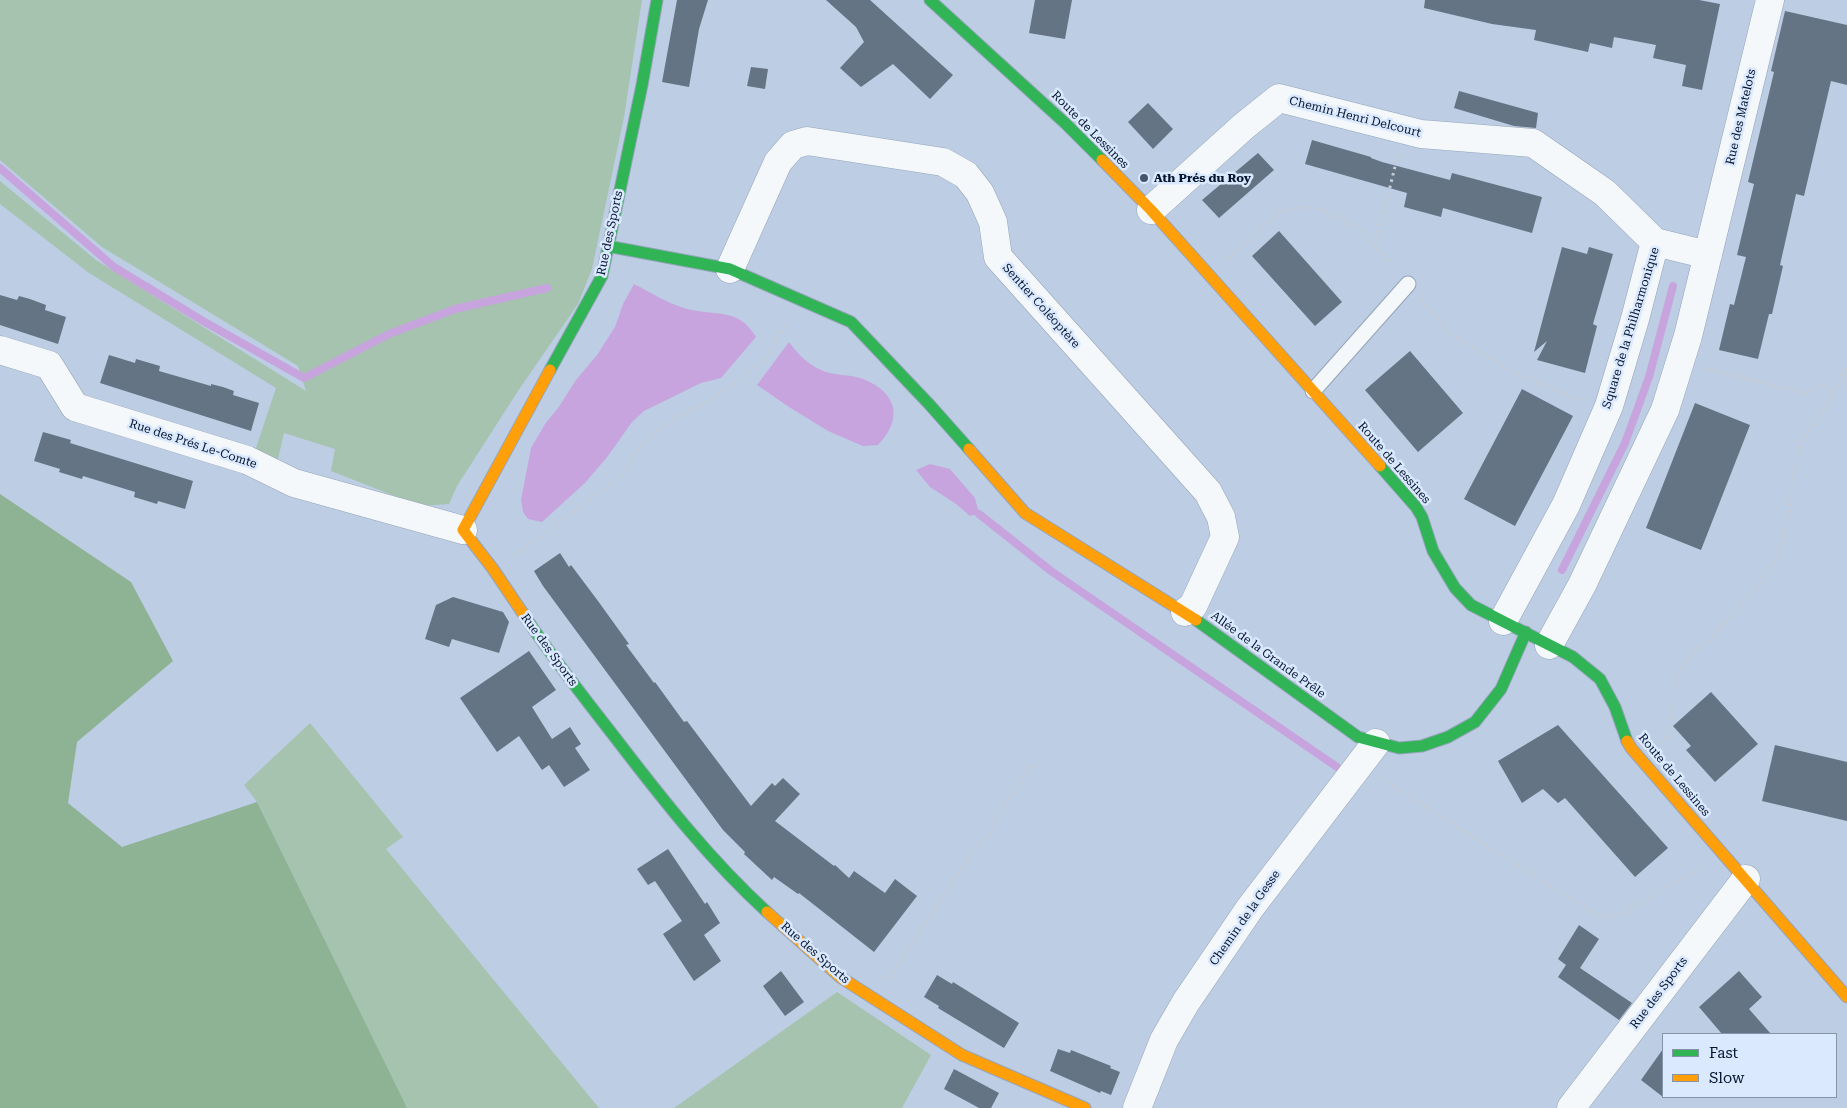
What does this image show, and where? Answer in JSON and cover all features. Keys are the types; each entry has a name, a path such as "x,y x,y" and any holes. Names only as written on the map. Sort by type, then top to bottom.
{"street":[{"name":"Rue des Sports","path":"657,0 642,85 602,276 463,530 493,569 545,647 670,807 750,896 840,977 875,1000 962,1055 1085,1108"},
{"name":"Route de Lessines","path":"930,0 1066,124 1151,210 1416,507 1422,517 1433,551 1455,588 1470,605 1572,657 1600,680 1615,707 1630,748 1845,990"},
{"name":"Rue des Matelots","path":"1711,245 1770,0"},
{"name":"Chemin Henri Delcourt","path":"1151,210 1244,126 1279,98 1421,134 1533,143 1605,193 1655,242"},
{"name":"Sentier Coléoptère","path":"730,269 778,162 793,145 807,141 943,162 966,175 980,193 993,222 998,258 1208,492 1220,517 1225,538 1193,606 1185,612"},
{"name":"Square de la Philharmonique","path":"1335,720 1358,736 1376,743 1399,748 1422,746 1448,737 1475,722 1501,690 1526,633 1566,504 1609,406 1635,320 1655,242 1711,245 1688,336 1662,419 1582,585 1526,633"},
{"name":"Allée de la Grande Prêle","path":"607,246 730,269 852,322 929,404 1025,513 1185,612 1335,720"},
{"name":"Rue des Prés Le-Comte","path":"0,350 49,365 75,407 247,460 294,483 463,530"},
{"name":"Chemin de la Gesse","path":"1137,1108 1164,1040 1186,1002 1250,908 1376,743"},
{"name":"Rue des Sports","path":"1571,1108 1746,878"}],"lane":[{"path":"1312,391 1408,284"}],"path":[{"path":"1376,246 1404,129"},
{"path":"493,569 534,544 601,493 619,477 638,450 672,420 735,384 768,356 788,321 781,317"},
{"path":"1680,363 1806,393 1821,385 1834,393"},
{"path":"1645,764 1658,750 1669,731 1674,704 1674,686 1680,669 1689,657 1710,639 1736,611 1760,582 1779,552 1789,514 1793,472 1800,446 1844,376 1847,366"},
{"path":"875,1000 971,853 982,843 1032,764"},
{"path":"1359,765 1598,916 1616,916 1706,865 1712,840"}],"green space":[{"path":"0,0 642,0 624,117 592,269 578,304 518,391 457,486 449,504 420,506 331,471 335,449 284,433 278,459 255,451 276,388 89,273 0,204 0,181 96,260 306,391 298,366 102,247 0,160"},
{"path":"0,494 131,582 173,661 77,742 68,803 122,847 257,802 407,1108 0,1108"},
{"path":"310,723 403,837 386,849 599,1108 407,1108 257,802 244,785"},
{"path":"837,992 931,1055 902,1108 674,1108"}],"shaded area":[{"path":"634,284 684,308 733,317 749,327 756,337 721,378 701,383 644,411 632,422 608,456 585,483 542,522 528,519 523,512 521,500 531,448 545,424 576,380 597,355 615,327 623,304"},
{"path":"789,342 803,358 821,370 863,379 884,392 890,399 893,416 891,426 878,445 863,446 828,431 757,385"},
{"path":"930,464 950,469 975,498 979,514 970,516 930,487 916,470"}],"building":[{"path":"677,0 708,0 699,29 689,87 662,82"},
{"path":"826,0 870,0 953,75 930,99 893,64 861,87 840,68 864,42 856,27"},
{"path":"1035,0 1072,0 1065,39 1029,33"},
{"path":"1425,0 1699,0 1720,4 1702,90 1682,86 1686,65 1653,58 1656,45 1614,37 1612,48 1590,43 1588,52 1534,40 1536,30 1492,24 1424,8"},
{"path":"1785,11 1847,25 1847,85 1831,81 1804,196 1796,194 1780,265 1783,266 1772,314 1769,314 1758,359 1719,350 1730,304 1734,305 1746,257 1737,255 1754,184 1748,182 1774,72 1771,71"},
{"path":"751,67 768,69 765,89 747,86"},
{"path":"1459,91 1538,113 1536,128 1514,126 1454,108"},
{"path":"1148,103 1173,129 1153,149 1128,122"},
{"path":"1312,140 1382,162 1450,180 1452,173 1542,197 1532,233 1443,208 1441,217 1404,207 1407,193 1305,164"},
{"path":"1258,153 1274,170 1219,218 1202,200"},
{"path":"1279,231 1342,302 1315,326 1252,256"},
{"path":"1562,247 1587,254 1589,247 1613,254 1593,324 1597,326 1585,373 1537,360 1547,341 1534,352"},
{"path":"0,295 17,300 19,296 30,299 46,305 45,310 66,317 58,344 0,325"},
{"path":"1410,351 1463,413 1418,452 1365,390"},
{"path":"109,355 135,363 136,359 160,366 159,371 211,386 211,384 223,387 234,391 233,395 259,403 251,431 100,383"},
{"path":"1522,389 1573,416 1515,526 1464,499"},
{"path":"1695,403 1750,425 1701,550 1646,528"},
{"path":"43,432 71,440 70,443 193,481 185,509 158,501 157,504 134,497 135,492 83,476 82,479 59,472 60,469 34,461"},
{"path":"560,553 569,567 571,565 598,601 629,644 626,645 654,683 684,722 687,721 751,806 772,783 775,786 783,778 800,794 775,821 835,865 849,878 854,871 885,893 895,879 917,896 874,952 799,893 774,877 772,880 744,854 745,852 723,830 543,586 534,571"},
{"path":"453,597 503,612 509,622 499,653 452,639 449,647 425,639 436,605"},
{"path":"529,651 556,690 532,707 552,739 570,727 581,744 575,748 590,770 564,787 549,765 542,770 519,736 497,752 460,698"},
{"path":"1711,692 1758,744 1715,782 1686,750 1691,746 1673,726"},
{"path":"1558,725 1668,848 1635,877 1565,798 1558,803 1543,789 1522,803 1498,761"},
{"path":"1775,745 1847,762 1847,821 1762,801"},
{"path":"668,849 720,923 704,935 721,961 694,981 663,934 682,921 655,881 648,885 637,869"},
{"path":"1579,925 1599,939 1580,968 1632,1003 1619,1020 1558,977 1566,965 1558,959"},
{"path":"781,971 804,1002 785,1016 763,986"},
{"path":"1739,971 1762,997 1749,1009 1770,1033 1721,1033 1699,1007"},
{"path":"937,975 952,984 953,982 1019,1023 1004,1048 938,1008 939,1006 924,997"},
{"path":"1058,1049 1070,1053 1071,1050 1111,1066 1110,1068 1120,1072 1111,1095 1101,1091 1100,1093 1050,1071"},
{"path":"1662,1050 1662,1096 1641,1080"},
{"path":"954,1069 999,1093 991,1108 979,1108 944,1089"}],"waterway":[{"path":"0,168 114,267 203,321 304,378 389,334 455,309 547,288"},
{"path":"1562,570 1625,443 1649,377 1673,286"},
{"path":"979,514 1051,571 1337,767"}],"traffic: fast":[{"path":"550,370 602,276 642,85 657,0"},
{"path":"930,0 1066,124 1102,160"},
{"path":"607,246 730,269 851,322 969,449"},
{"path":"1380,466 1416,507 1422,517 1433,551 1455,588 1471,605 1573,657 1600,679 1615,707 1627,741"},
{"path":"526,618 570,680 670,807 726,872 767,912"},
{"path":"1196,620 1358,737 1399,748 1422,746 1448,737 1475,722 1501,689 1526,632"}],"traffic: slow":[{"path":"1102,160 1151,210 1380,466"},
{"path":"526,618 493,569 463,530 550,370"},
{"path":"969,449 1025,513 1196,620"},
{"path":"1627,741 1631,748 1847,997"},
{"path":"767,912 840,977 962,1055 1085,1108"}],"place":[{"name":"Ath Prés du Roy","path":"1144,178"}]}
